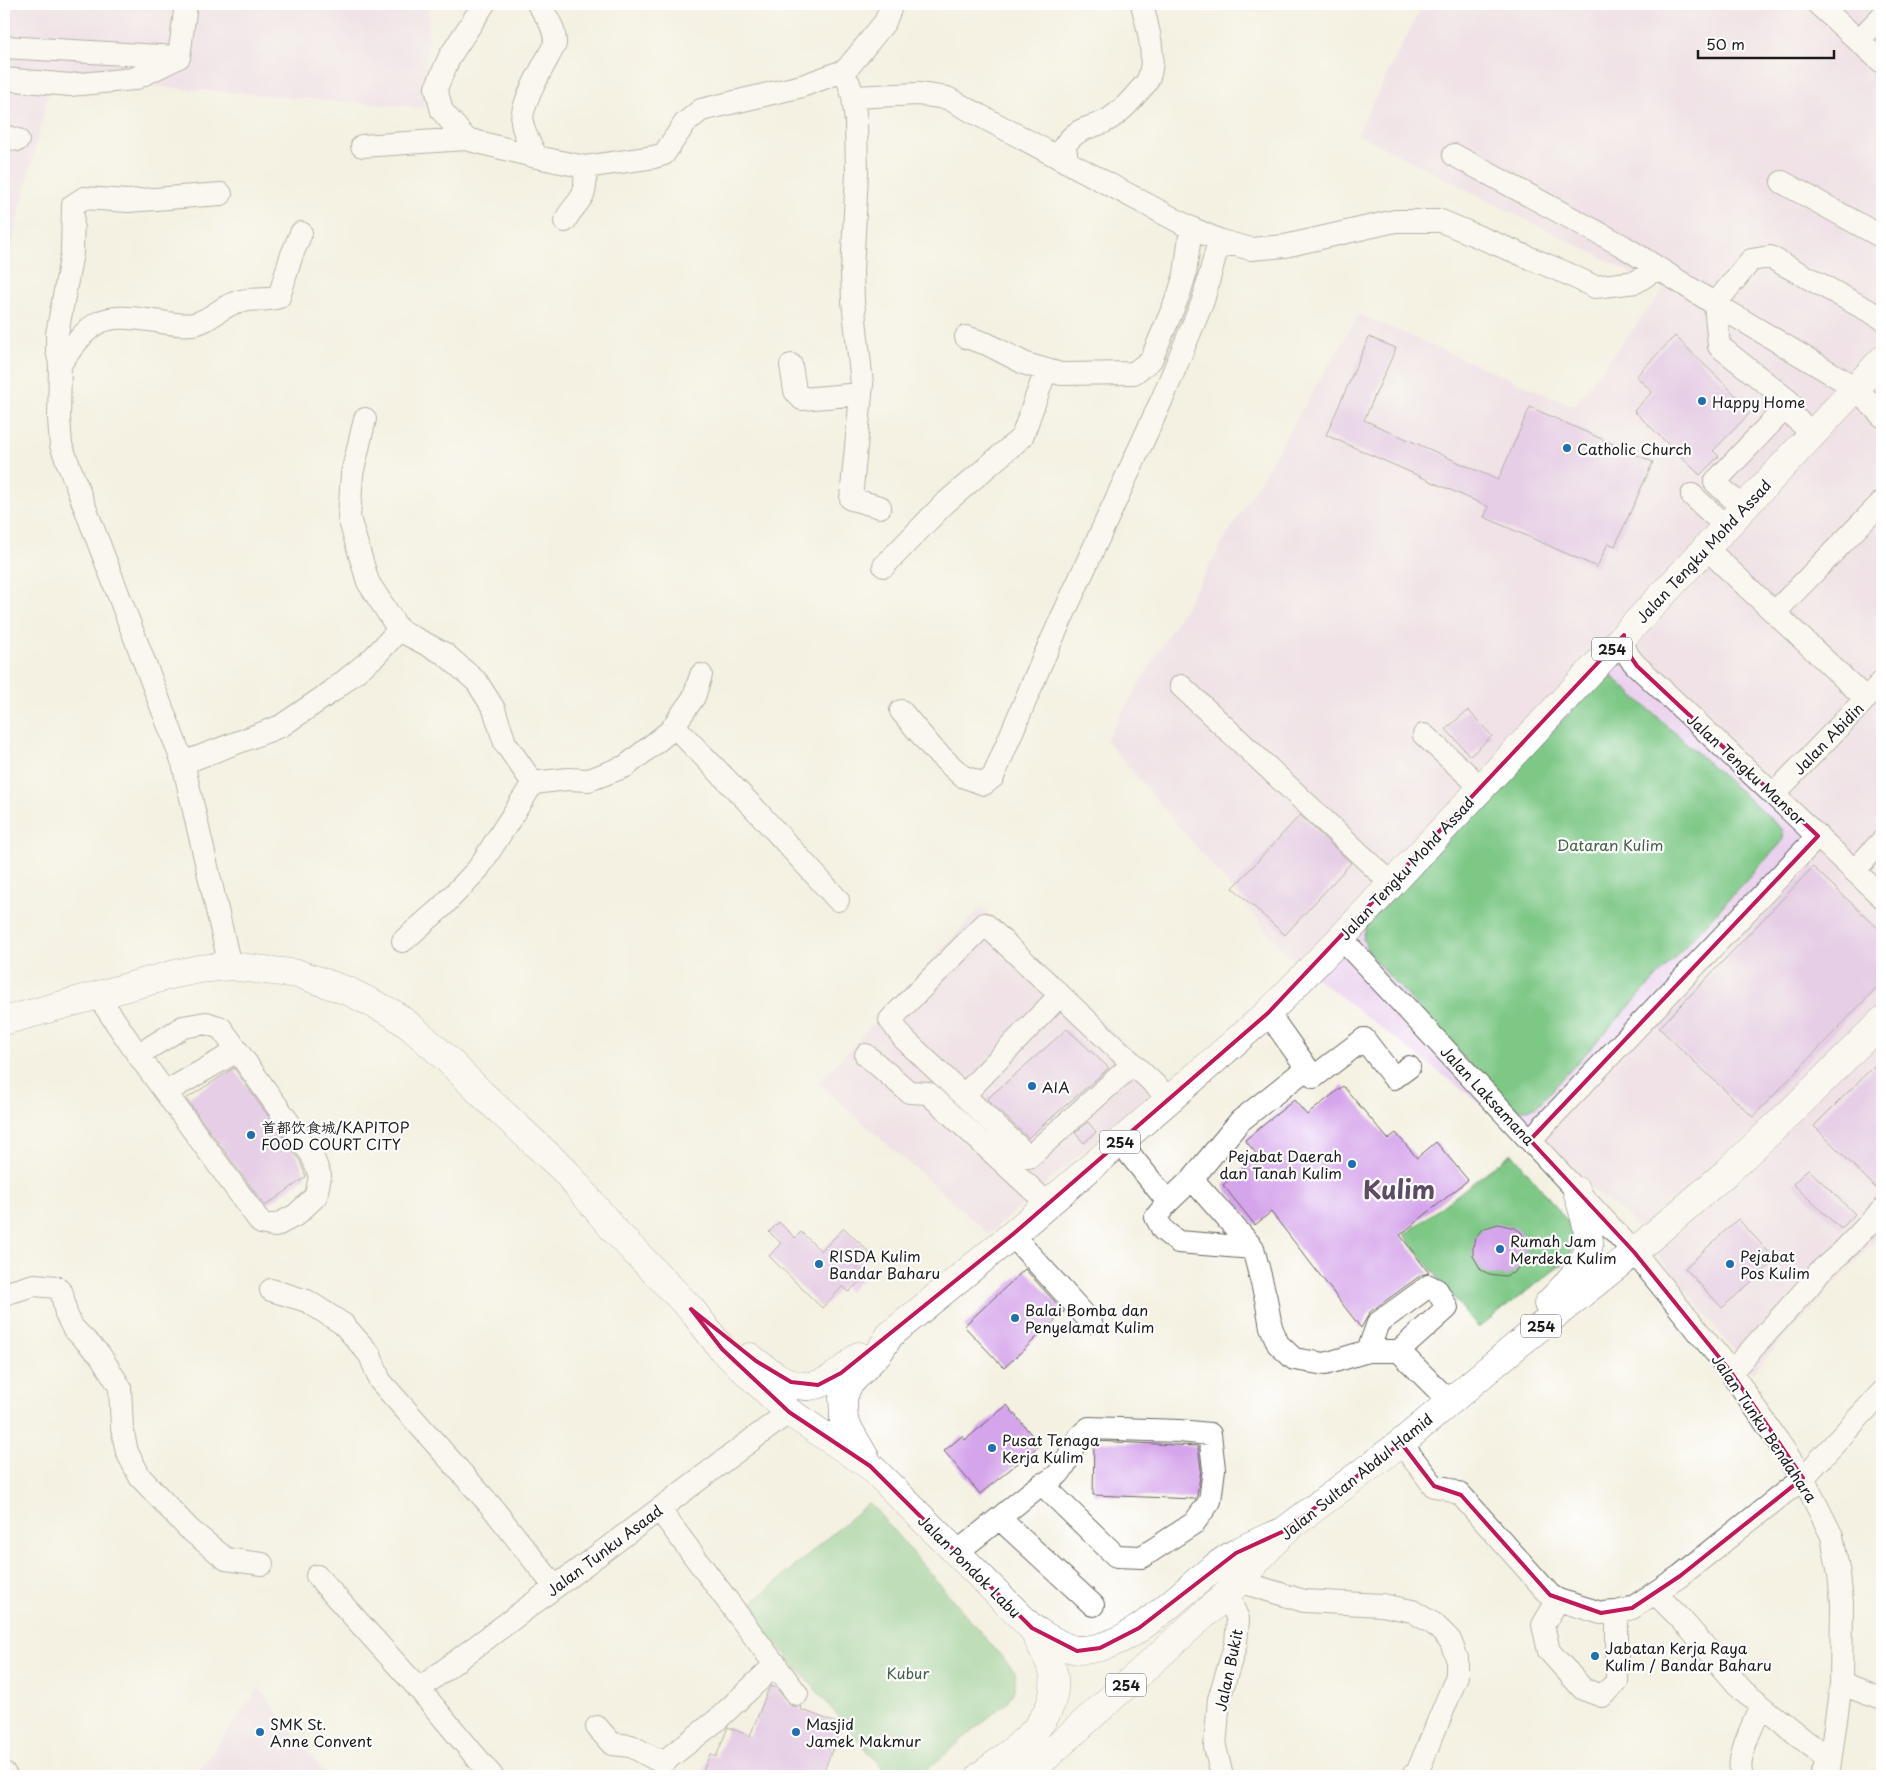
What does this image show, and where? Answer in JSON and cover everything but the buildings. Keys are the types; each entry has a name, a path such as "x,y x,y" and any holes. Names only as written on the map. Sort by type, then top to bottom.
{"main road":[{"name":"Jalan Tengku Mohd Assad","path":"691,1309 775,1374 791,1382 806,1386 818,1385 829,1380 845,1369 874,1342 890,1335 1012,1235 1268,1013 1392,884 1882,360"},
{"path":"4,1022 171,975 200,969 230,966 299,974 323,981 366,998 411,1026 565,1171 615,1231 691,1309"},
{"name":"254","path":"1634,1252 1727,1172 1791,1112 1882,1021"},
{"path":"1515,1347 1540,1312 1569,1281 1585,1258 1589,1246 1588,1235 1577,1191"},
{"name":"Jalan Sultan Abdul Hamid","path":"1025,1776 1232,1588 1284,1531 1401,1443 1449,1401 1634,1252"},
{"name":"Jalan Pondok Labu","path":"691,1309 722,1349 789,1412 870,1466 1032,1628 1056,1642 1078,1651 1100,1648 1116,1642 1139,1628 1200,1578 1236,1553 1284,1531"},
{"name":"Jalan Tengku Mohd Assad","path":"870,1466 844,1421 843,1398 848,1385 879,1352 890,1335"},
{"name":"254","path":"980,1776 1025,1741 1050,1710 1054,1692 1054,1675 1032,1628"}],"street":[{"path":"179,57 186,4"},
{"path":"466,139 442,111 436,88 450,56 484,4"},
{"path":"537,157 522,121 524,107 555,44 555,34 550,22 538,4"},
{"path":"362,146 466,139 537,157 584,166 639,160 664,154 685,123 701,110 802,86 846,70 885,22 892,4"},
{"path":"1067,162 1065,145 1072,136 1083,128 1105,121 1128,104 1147,82 1152,48 1142,4"},
{"path":"1818,4 1880,56"},
{"path":"1859,40 1882,16"},
{"path":"4,47 179,57"},
{"path":"4,78 70,85 134,79 179,57"},
{"path":"846,70 853,96 856,122 857,173 852,272 853,301 862,384 851,499 880,507"},
{"path":"853,96 918,94 947,98 1191,228 1225,242 1251,249 1285,246 1395,221 1441,221 1541,262 1595,287 1636,282 1658,268"},
{"path":"1454,155 1623,246 1715,304 1856,388 1882,416"},
{"path":"565,221 569,211 582,197 585,186 584,166"},
{"path":"1782,182 1882,237"},
{"path":"221,194 128,201 84,198 73,205 72,253 58,334 58,350 60,364 59,419 61,445 183,763 230,966"},
{"path":"966,338 987,344 1026,364 1062,374 1134,373 1151,360 1179,294 1185,274 1191,228"},
{"path":"60,364 82,334 93,325 107,319 131,317 181,324 195,324 234,303 272,300 279,297 291,257 301,234"},
{"path":"901,711 934,750 968,778 984,784 992,777 1042,661 1163,397 1203,301 1212,258 1225,242"},
{"path":"1734,518 1714,482 1790,402 1719,346 1715,304 1751,260 1770,257 1882,318"},
{"path":"791,365 795,391 802,399 861,394"},
{"path":"884,566 944,504 1022,437 1046,370"},
{"path":"1784,409 1813,433"},
{"path":"365,419 352,474 349,518 368,582 399,630 445,654 477,682 494,709 505,743 532,784"},
{"path":"1692,495 1734,518"},
{"path":"1775,612 1882,502"},
{"path":"1706,548 1866,699"},
{"path":"183,763 281,726 331,692 367,663 399,630"},
{"name":"Jalan Tengku Mansor","path":"1624,635 1624,647 1628,657 1882,897"},
{"path":"403,942 442,907 478,868 532,784 568,779 589,780 626,766 670,731 694,697 701,675"},
{"name":"Jalan Abidin","path":"1774,794 1882,682"},
{"path":"1181,686 1392,884"},
{"path":"674,726 756,810 838,900"},
{"path":"1424,735 1482,788"},
{"path":"1530,1140 1818,836"},
{"path":"1854,871 1882,841"},
{"path":"1132,1064 1029,1157 904,1039 890,1020 985,924 1170,1099"},
{"name":"Jalan Laksamana","path":"1341,938 1634,1252"},
{"path":"964,1095 1060,995"},
{"path":"98,996 138,1056 260,1223 275,1226 296,1215 316,1196 320,1176 312,1155 221,1028 206,1023 183,1026 138,1056"},
{"path":"1268,1013 1314,1077 1364,1039 1394,1078 1409,1067"},
{"path":"166,1092 237,1051"},
{"path":"866,1055 908,1092 928,1093 1048,1204"},
{"path":"1253,1248 1178,1242 1163,1230 1156,1217 1168,1202 1192,1179 1240,1121 1307,1068"},
{"path":"1120,1142 1168,1202"},
{"path":"1192,1179 1253,1248 1272,1327 1278,1344 1294,1359 1325,1364 1368,1351 1399,1351 1447,1308 1436,1290 1429,1286 1378,1323 1368,1351"},
{"path":"1731,1372 1808,1286 1818,1272 1842,1252 1882,1210"},
{"path":"1012,1235 1091,1322"},
{"name":"Jalan Tunku Bendahara","path":"1634,1252 1731,1372 1802,1478 1832,1536 1842,1603 1841,1684 1825,1771"},
{"path":"4,1294 34,1285 56,1287 62,1293 66,1314 73,1328 100,1355 120,1386 122,1428 127,1452 140,1477 189,1529 226,1559 262,1564"},
{"path":"271,1290 307,1301 343,1324 370,1355 380,1380 492,1506 555,1587"},
{"path":"1399,1351 1449,1401"},
{"path":"1401,1443 1434,1486 1461,1495 1543,1588 1558,1600 1609,1613 1632,1608 1680,1576 1802,1478 1882,1392"},
{"name":"Jalan Tunku Asaad","path":"419,1689 789,1412"},
{"path":"958,1552 1042,1484 1059,1473 1068,1460 1072,1446 1080,1434 1089,1428 1210,1434 1214,1469 1210,1501 1194,1523 1142,1557 1116,1556 1042,1484"},
{"path":"659,1509 797,1694"},
{"path":"1000,1519 1093,1605"},
{"path":"317,1576 419,1689 492,1776"},
{"path":"1232,1588 1304,1601 1382,1605 1412,1611 1434,1624 1450,1640 1457,1658 1457,1676 1418,1772 1412,1776"},
{"name":"Jalan Bukit","path":"1222,1776 1215,1747 1219,1699 1236,1643 1238,1619 1232,1588"},
{"path":"1655,1593 1681,1619 1743,1691 1761,1706 1825,1771"},
{"path":"1558,1600 1543,1625 1549,1651 1583,1689 1602,1696 1617,1682 1609,1613"},
{"path":"597,1727 612,1744 631,1746 655,1759 666,1760 717,1720 776,1664"},
{"path":"1841,1684 1882,1699"},
{"path":"1742,1776 1740,1772 1744,1747 1761,1706"}],"highlighted area":[{"path":"1624,635 1624,647 1637,666 1818,836 1530,1140 1634,1252 1731,1372 1803,1478 1680,1576 1632,1608 1601,1613 1550,1595 1461,1495 1434,1486 1401,1443 1284,1531 1236,1553 1139,1628 1100,1648 1077,1651 1032,1628 870,1466 789,1412 722,1349 691,1309 756,1361 791,1382 818,1385 841,1373 1012,1235 1268,1013"}],"shaded area":[{"path":"4,4 430,4 424,108 52,78 4,279"},
{"path":"1423,4 1882,4 1882,1233 1752,1373 1626,1215 1290,958 1106,740 1359,314 1573,406 1664,289 1357,134"},
{"path":"981,907 1164,1080 989,1234 818,1083"},
{"name":"SMK St. Anne Convent","path":"259,1688 327,1776 195,1776"}],"green space":[{"name":"Dataran Kulim","path":"1606,675 1614,678 1782,829 1783,838 1781,843 1537,1106 1529,1109 1518,1109 1507,1105 1369,954 1363,938 1367,924"},
{"path":"1512,1153 1569,1223 1574,1239 1569,1259 1478,1328 1404,1235"},
{"name":"Kubur","path":"869,1502 1014,1671 1015,1676 1013,1692 1006,1703 919,1776 889,1776 746,1608"}],"place":[{"name":"Happy Home","path":"1702,401"},
{"name":"Catholic Church","path":"1567,448"},
{"name":"AIA","path":"1032,1086"},
{"name":"首都饮食城/KAPITOP FOOD COURT CITY","path":"251,1135"},
{"name":"Pejabat Daerah dan Tanah Kulim","path":"1352,1164"},
{"name":"Rumah Jam Merdeka Kulim","path":"1500,1249"},
{"name":"RISDA Kulim Bandar Baharu","path":"819,1264"},
{"name":"Pejabat Pos Kulim","path":"1730,1264"},
{"name":"Balai Bomba dan Penyelamat Kulim","path":"1015,1318"},
{"name":"Pusat Tenaga Kerja Kulim","path":"992,1448"},
{"name":"Jabatan Kerja Raya Kulim / Bandar Baharu","path":"1595,1656"},
{"name":"SMK St. Anne Convent","path":"260,1732"},
{"name":"Masjid Jamek Makmur","path":"796,1732"}],"district":[{"name":"Kulim","path":"1399,1189"}]}
